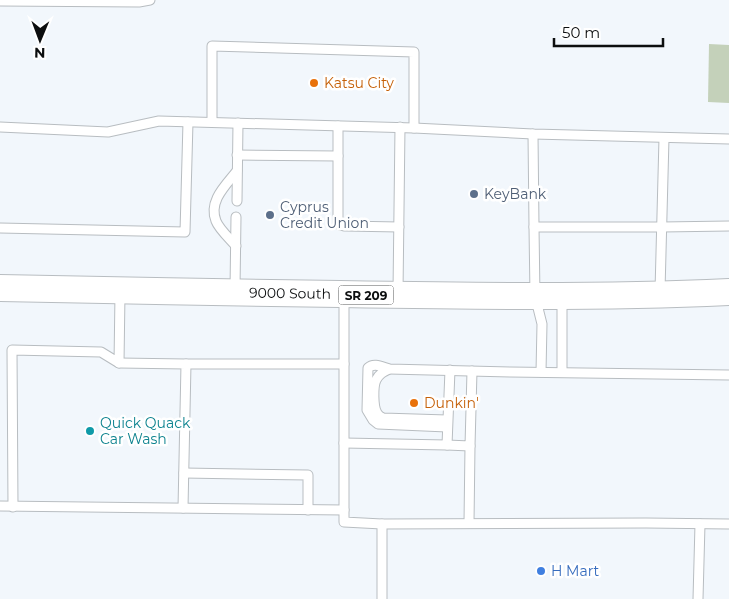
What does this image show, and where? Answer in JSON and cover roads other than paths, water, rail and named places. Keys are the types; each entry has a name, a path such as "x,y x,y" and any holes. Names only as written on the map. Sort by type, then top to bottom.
{"main road":[{"name":"9000 South","path":"0,288 535,296 729,292"}],"lane":[{"path":"0,1 139,2 150,0"},
{"path":"212,122 212,46 414,52 414,128"},
{"path":"0,127 108,132 159,121 400,127 534,134 729,139"},
{"path":"0,228 185,232 188,122"},
{"path":"237,201 238,123"},
{"path":"338,126 338,222 340,225 345,226 399,227"},
{"path":"398,295 400,127"},
{"path":"534,134 535,296 542,324 541,372"},
{"path":"660,294 664,138"},
{"path":"237,155 338,156"},
{"path":"236,246 216,221 214,203 237,171"},
{"path":"235,293 236,217"},
{"path":"534,227 729,226"},
{"path":"119,362 120,291"},
{"path":"344,294 344,522 382,524 729,524"},
{"path":"562,296 562,372"},
{"path":"13,506 12,350 101,352 119,362 344,364"},
{"path":"183,508 186,364"},
{"path":"447,424 383,418 377,414 374,406 374,383 377,378 388,369 729,375"},
{"path":"447,445 450,370"},
{"path":"468,523 472,371"},
{"path":"344,443 470,446"},
{"path":"184,473 308,475 308,510"},
{"path":"0,506 344,510"},
{"path":"382,524 382,599"},
{"path":"698,599 700,524"}],"place":[{"name":"Katsu City","path":"314,83"},
{"name":"KeyBank","path":"474,194"},
{"name":"Cyprus Credit Union","path":"270,215"},
{"name":"Dunkin'","path":"414,403"},
{"name":"Quick Quack Car Wash","path":"90,431"},
{"name":"H Mart","path":"541,571"}]}
